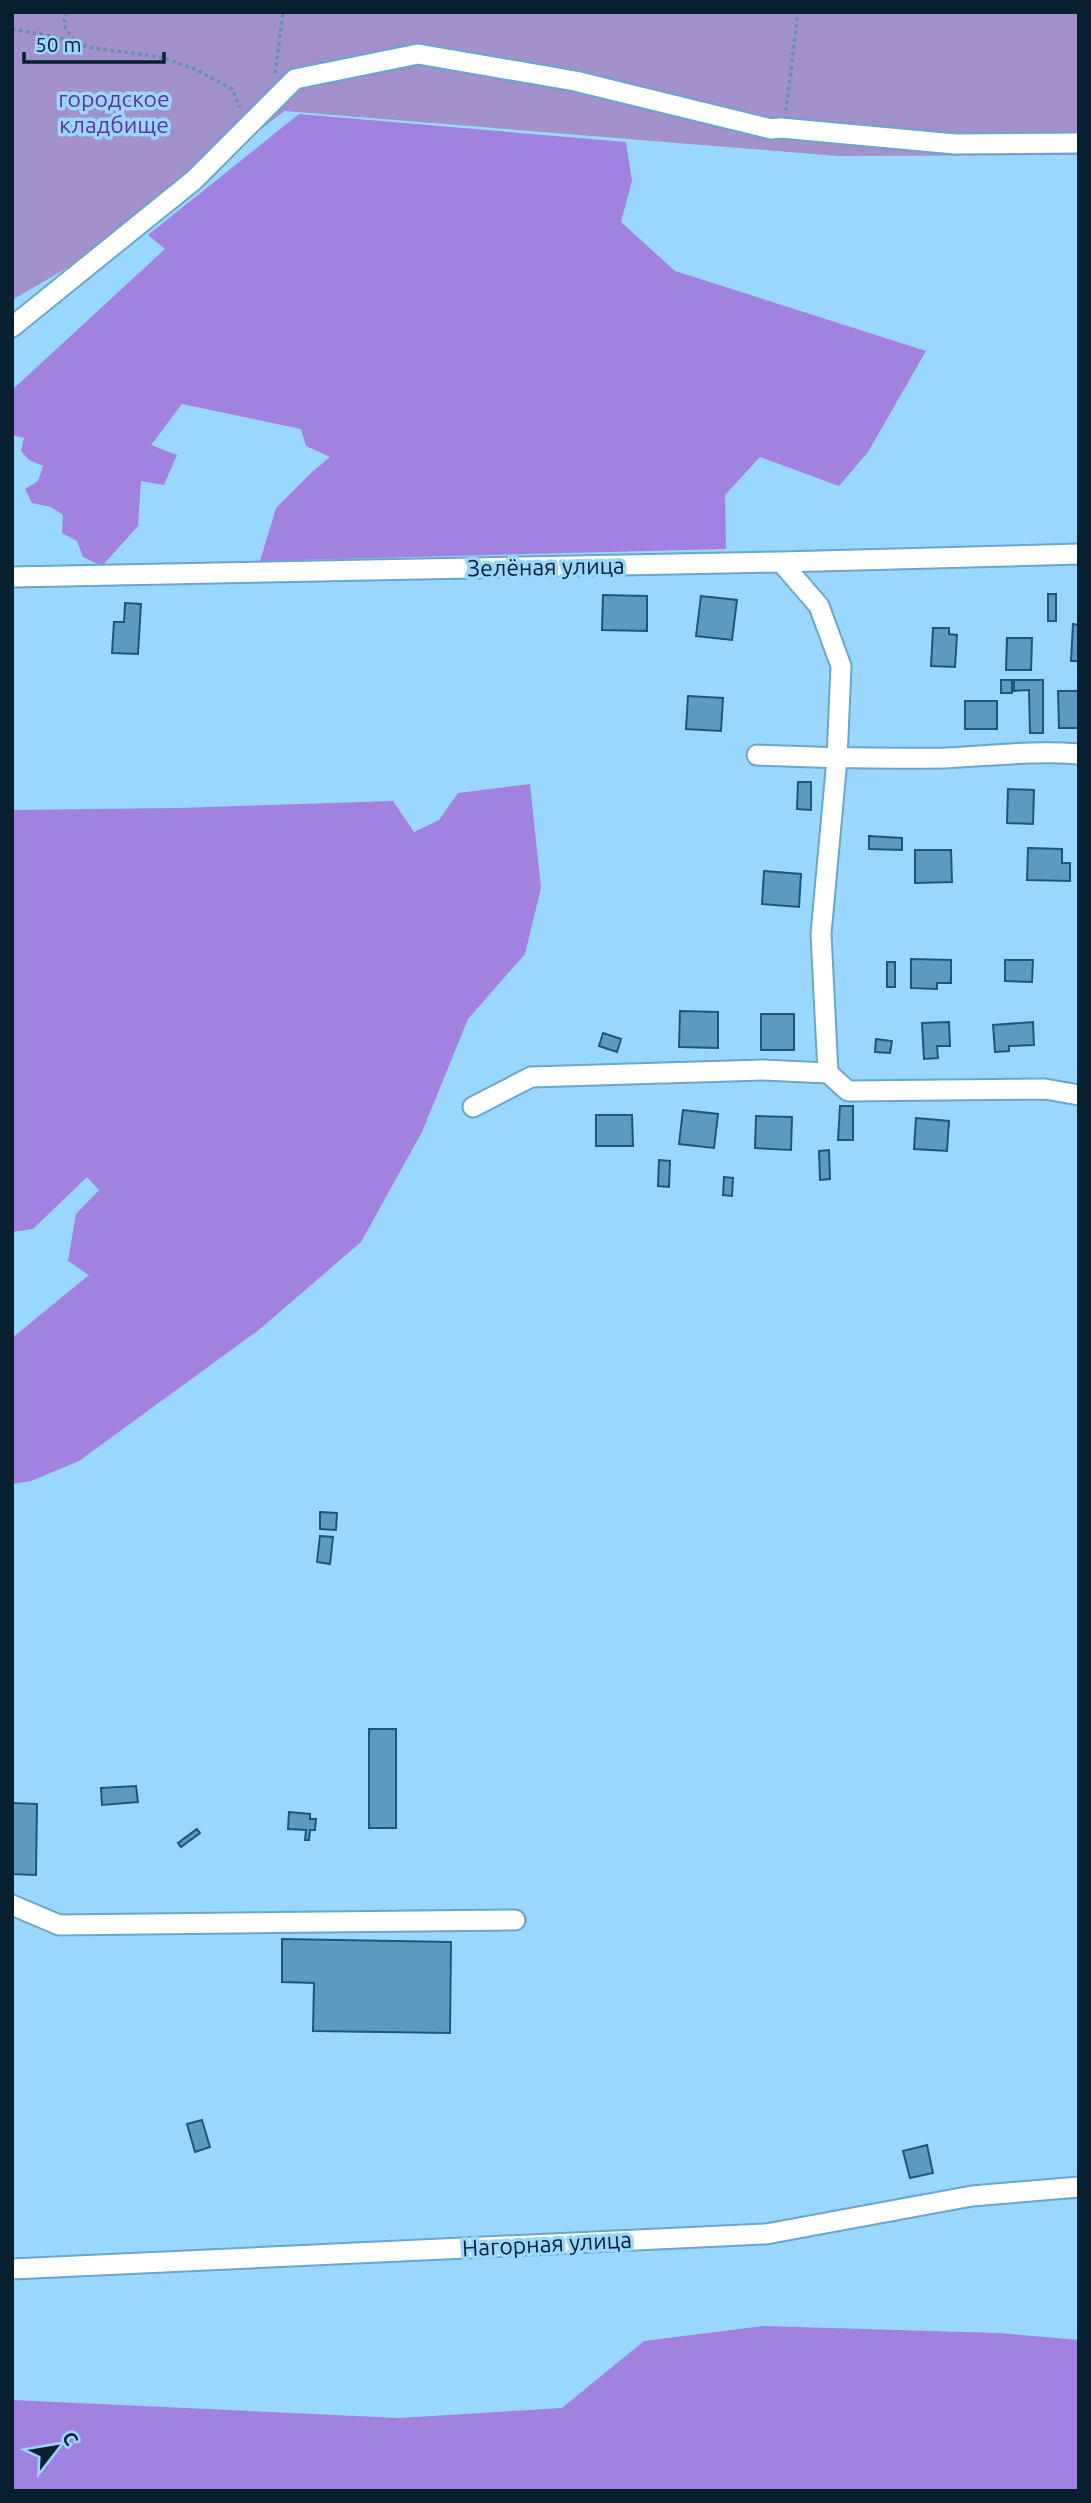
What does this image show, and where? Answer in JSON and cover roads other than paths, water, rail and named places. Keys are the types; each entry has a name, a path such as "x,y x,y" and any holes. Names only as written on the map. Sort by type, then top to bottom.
{"street":[{"path":"12,327 194,180 295,79 418,54 575,81 771,129 955,144 1079,143"},
{"name":"Зелёная улица","path":"12,577 1079,554"},
{"path":"781,562 819,606 841,666 837,758 821,934 828,1073"},
{"path":"757,755 947,758 1045,751 1079,754"},
{"path":"473,1107 531,1077 763,1070 828,1073 848,1091 1045,1089 1079,1095"},
{"path":"12,1905 58,1925 515,1920"},
{"name":"Нагорная улица","path":"12,2269 766,2234 972,2196 1079,2187"}],"park label":[{"name":"городское кладбище","path":"114,112"}]}
